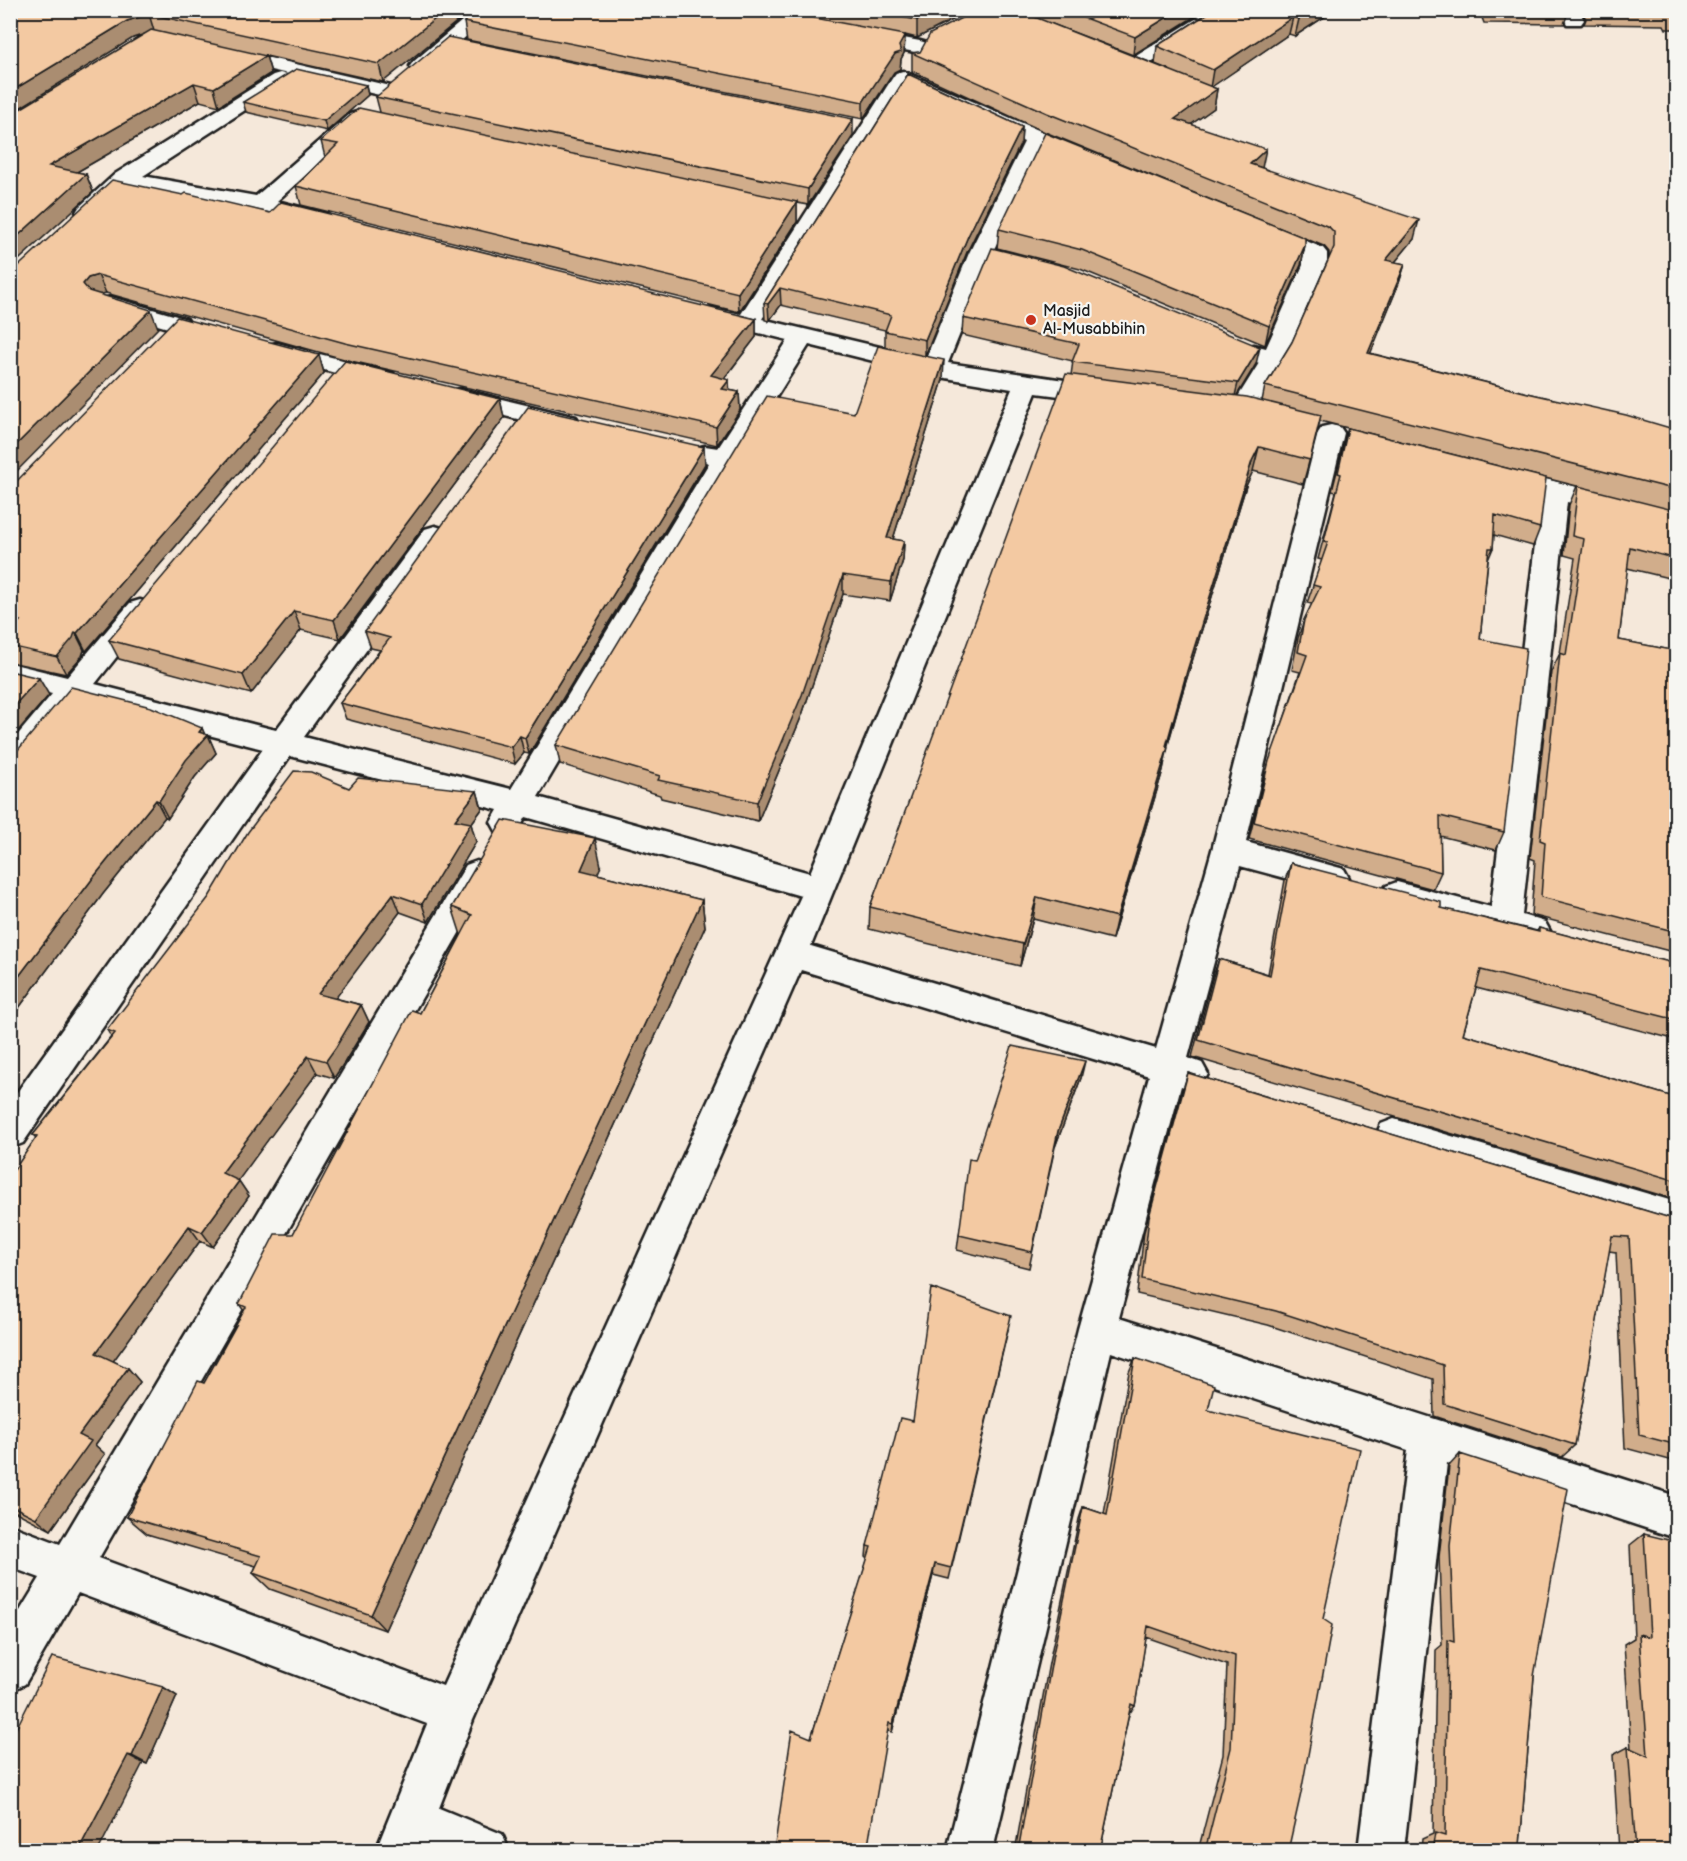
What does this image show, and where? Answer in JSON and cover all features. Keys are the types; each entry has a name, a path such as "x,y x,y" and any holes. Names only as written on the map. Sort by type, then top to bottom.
{"street":[{"path":"261,204 388,91 488,10"},
{"path":"1135,65 1224,10"},
{"path":"839,32 920,47"},
{"path":"747,324 920,47 941,37"},
{"path":"448,44 472,49"},
{"path":"208,50 388,91"},
{"path":"1113,57 1156,74"},
{"path":"75,224 123,179 294,70"},
{"path":"903,77 1036,139 1102,166"},
{"path":"359,117 382,122"},
{"path":"846,125 870,130"},
{"path":"934,368 981,253 1036,139"},
{"path":"123,179 261,204 342,224"},
{"path":"791,211 814,216"},
{"path":"1242,412 1273,360 1315,265 1315,253 1247,224"},
{"path":"981,253 1051,270"},
{"path":"105,302 170,333 204,330"},
{"path":"689,310 934,368 1027,384 1129,396"},
{"path":"10,1669 518,803 725,458 802,338"},
{"path":"1231,342 1273,360"},
{"path":"258,345 336,378 423,388 517,423 592,429"},
{"path":"486,1851 405,1835 454,1712 820,889 1027,384"},
{"path":"970,1851 1097,1329 1228,849 1331,433"},
{"path":"681,449 725,458"},
{"path":"1476,470 1677,521"},
{"path":"1505,924 1555,490"},
{"path":"10,1132 284,742 453,510"},
{"path":"10,765 159,589"},
{"path":"10,673 518,803 820,889"},
{"path":"1228,849 1562,939"},
{"path":"792,954 1226,1085"},
{"path":"1361,1125 1677,1219"},
{"path":"1097,1329 1677,1516"},
{"path":"1381,1851 1430,1437"},
{"path":"10,1546 454,1712"}],"building":[{"path":"10,10 70,10 76,12 82,10 446,10 379,64 149,14 127,21 10,92"},
{"path":"477,10 773,10 905,35 899,46 901,52 895,54 863,102 464,22"},
{"path":"864,10 938,10 917,20"},
{"path":"977,10 1017,10 1217,89 1175,119 1266,149 1250,164 1419,220 1386,260 1405,264 1368,353 1626,415 1677,430 1677,490 1265,386 1292,342 1334,247 1334,232 1329,227 1047,113 912,53 920,52 930,34"},
{"path":"1063,10 1179,10 1135,37"},
{"path":"1213,10 1312,10 1299,19 1293,17 1213,70 1157,46"},
{"path":"151,30 266,56 214,88 194,83 49,166 86,174 10,243 10,115"},
{"path":"448,37 853,119 808,189 376,97"},
{"path":"296,69 366,85 324,121 243,102"},
{"path":"908,74 1022,127 968,236 925,340 885,331 891,315 780,288 768,304 764,303"},
{"path":"359,108 797,202 738,293 296,186 338,144 321,141"},
{"path":"1045,133 1305,238 1305,245 1269,326 1082,250 999,229"},
{"path":"112,180 183,195 186,193 270,213 281,202 756,319 711,375 729,380 722,389 739,392 716,427 345,343 98,275 88,278 83,284 89,291 151,310 10,451 10,274"},
{"path":"992,248 1064,266 1260,347 1238,383 1072,362 1079,344 963,318"},
{"path":"177,317 319,355 77,633 75,632 73,638 57,657 10,646 10,631 20,621 10,619 10,488"},
{"path":"878,346 944,360 887,538 904,541 891,582 843,575 802,695 757,802 658,780 660,776 556,745 767,396 854,413"},
{"path":"345,361 500,399 334,620 294,611 243,675 109,640"},
{"path":"1066,374 1247,397 1321,415 1310,460 1259,447 1252,461 1187,671 1166,746 1168,747 1117,917 1037,897 1023,944 870,907"},
{"path":"528,407 704,447 525,738 520,736 511,747 340,703 390,638 365,631"},
{"path":"1348,428 1546,478 1540,528 1495,515 1493,548 1489,548 1480,639 1526,648 1504,832 1440,816 1441,872 1254,822 1269,761 1307,655 1298,652 1304,620 1320,587 1313,585 1328,542 1324,541 1341,474 1338,473"},
{"path":"1578,486 1677,511 1677,559 1630,547 1619,640 1677,651 1677,932 1541,897 1545,842 1540,840 1560,653 1566,655 1584,539 1572,536"},
{"path":"10,671 39,678 10,710"},
{"path":"71,687 151,707 202,728 199,732 208,735 186,760 159,801 156,800 93,878 10,988 10,758"},
{"path":"294,771 311,772 349,788 358,778 477,791 455,820 471,823 422,904 393,894 318,994 361,1005 326,1061 308,1056 222,1173 239,1181 202,1232 189,1226 96,1353 128,1368 79,1435 91,1441 36,1518 10,1505 10,1176 37,1136 33,1135 115,1033 107,1030 209,897 248,832"},
{"path":"503,820 595,838 581,870 702,900 371,1615 253,1573 261,1556 127,1517 198,1381 204,1383 246,1307 239,1304 275,1234 293,1234 412,1010 420,1013 472,915 452,907"},
{"path":"1291,863 1441,902 1441,908 1539,932 1539,928 1677,964 1677,1020 1481,970 1463,1034 1677,1098 1677,1181 1198,1040 1219,959 1270,975"},
{"path":"1012,1046 1085,1061 1058,1131 1032,1252 959,1235 969,1159 975,1160"},
{"path":"1188,1073 1677,1220 1677,1445 1639,1435 1629,1237 1612,1236 1575,1445 1444,1404 1443,1365 1276,1311 1142,1279 1149,1217"},
{"path":"931,1288 1011,1316 951,1568 935,1564 893,1724 889,1723 867,1851 774,1851 792,1730 811,1738 871,1547 867,1546 900,1418 913,1421"},
{"path":"1135,1358 1214,1385 1208,1410 1360,1449 1323,1619 1332,1625 1288,1851 1205,1851 1231,1748 1235,1656 1148,1626 1135,1706 1131,1704 1100,1851 1018,1851 1053,1654 1083,1507 1107,1515"},
{"path":"1460,1454 1568,1489 1534,1676 1520,1845 1534,1851 1432,1851 1435,1833 1445,1836 1448,1640 1454,1642 1450,1546"},
{"path":"1644,1534 1677,1542 1677,1851 1636,1851 1628,1747 1648,1756 1639,1634 1650,1637"},
{"path":"52,1657 163,1687 132,1756 128,1755 78,1851 10,1851 10,1732 14,1733"}],"place":[{"name":"Masjid Al-Musabbihin","path":"1031,320"}]}
